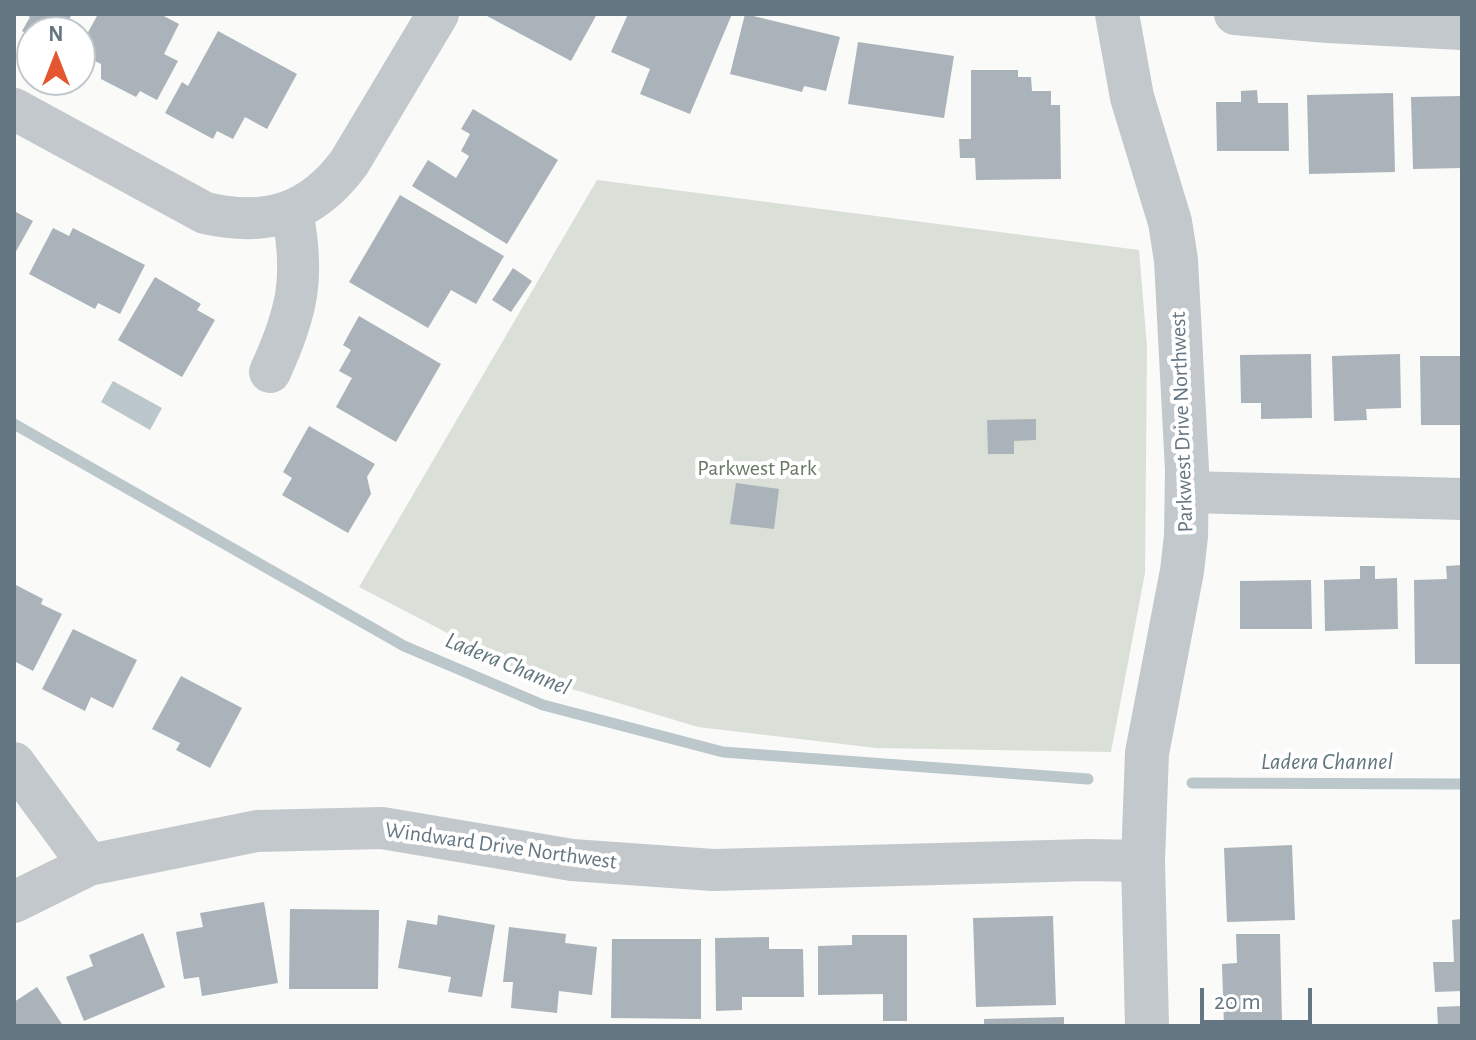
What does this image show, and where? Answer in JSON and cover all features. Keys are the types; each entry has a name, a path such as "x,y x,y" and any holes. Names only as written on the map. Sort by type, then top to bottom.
{"street":[{"path":"14,109 205,213 242,219 286,213 320,196 349,163 438,14"},
{"name":"Parkwest Drive Northwest","path":"1117,14 1132,97 1170,222 1176,260 1188,492 1182,571 1150,729 1143,861 1147,1026"},
{"path":"1235,14 1462,29"},
{"path":"270,372 286,337 297,295 300,248 286,213"},
{"path":"1188,492 1462,499"},
{"path":"14,763 89,865"},
{"name":"Windward Drive Northwest","path":"14,902 89,865 257,831 382,828 572,860 713,870 1143,861"}],"green space":[{"name":"Parkwest Park","path":"597,180 1139,250 1147,347 1145,573 1111,752 876,748 698,727 532,677 359,587"}],"shaded area":[{"path":"113,381 162,408 150,430 101,402"}],"building":[{"path":"24,14 72,14 71,16"},
{"path":"98,14 160,14 179,24 164,54 178,61 157,100 140,91 136,97 101,79 101,64 96,62"},
{"path":"488,14 597,14 571,61"},
{"path":"628,14 732,14 690,114 640,94 650,69 611,52"},
{"path":"745,14 840,37 826,91 804,86 802,92 730,74"},
{"path":"218,31 297,74 267,129 245,117 233,139 217,131 213,139 165,113 182,82 188,86"},
{"path":"858,42 954,56 944,118 848,104"},
{"path":"971,70 1018,70 1018,77 1031,77 1032,91 1051,91 1051,105 1060,105 1061,179 976,180 975,158 960,158 959,139 971,139"},
{"path":"1257,90 1258,103 1288,103 1289,151 1217,151 1216,102 1241,102 1241,91"},
{"path":"1393,93 1395,172 1309,174 1307,95"},
{"path":"1462,96 1462,168 1413,169 1411,97"},
{"path":"473,109 558,160 507,244 412,186 428,160 456,178 469,156 461,151 470,134 461,129"},
{"path":"400,195 504,256 476,304 451,290 428,328 349,282"},
{"path":"14,211 33,221 14,255"},
{"path":"53,228 69,236 73,228 145,265 120,314 98,303 95,309 29,274"},
{"path":"513,268 532,281 511,312 492,300"},
{"path":"155,277 201,304 197,310 215,320 182,377 118,340"},
{"path":"359,316 441,364 396,442 336,407 352,378 339,371 351,350 343,345"},
{"path":"1311,354 1312,418 1261,419 1261,403 1241,403 1240,355"},
{"path":"1400,354 1401,408 1366,409 1367,420 1334,421 1332,356"},
{"path":"1420,356 1462,356 1462,425 1421,425"},
{"path":"1036,419 1036,440 1014,441 1014,454 988,454 987,420"},
{"path":"309,426 375,464 367,477 371,494 348,533 282,495 292,478 283,472"},
{"path":"736,483 779,489 774,529 730,524"},
{"path":"1462,565 1462,664 1415,664 1414,580 1447,579 1446,566"},
{"path":"1360,566 1375,566 1375,579 1397,578 1398,629 1325,631 1324,580 1360,579"},
{"path":"1311,580 1312,629 1240,629 1240,581"},
{"path":"14,584 43,599 41,604 62,614 33,671 14,661"},
{"path":"73,629 137,660 113,708 91,697 85,711 42,689"},
{"path":"181,676 242,708 210,768 176,750 180,743 152,729"},
{"path":"1292,845 1295,920 1227,922 1224,848"},
{"path":"264,902 278,983 202,996 199,977 184,979 176,932 203,927 200,913"},
{"path":"290,909 379,910 378,989 289,989"},
{"path":"438,915 495,925 482,997 448,992 451,977 398,968 407,920 437,925"},
{"path":"1053,916 1056,1005 976,1007 973,918"},
{"path":"1462,919 1462,991 1435,992 1433,962 1454,962 1452,920"},
{"path":"509,927 566,934 565,943 597,947 592,995 559,991 557,1013 511,1008 513,982 503,982"},
{"path":"143,933 165,987 84,1021 66,977 93,966 89,955"},
{"path":"1236,934 1280,934 1282,1025 1224,1026 1222,964 1237,963"},
{"path":"852,935 907,935 907,1021 883,1021 883,994 818,995 818,946 852,945"},
{"path":"769,937 769,949 803,949 804,997 742,997 742,1010 716,1011 715,938"},
{"path":"612,939 701,939 701,1019 611,1018"},
{"path":"37,987 62,1024 14,1026 14,1002"},
{"path":"1462,1006 1462,1026 1438,1026 1437,1007"},
{"path":"1064,1017 1064,1026 984,1026 984,1019"}],"waterway":[{"name":"Ladera Channel","path":"14,424 404,646 543,705 723,752 1088,779"},
{"name":"Ladera Channel","path":"1192,783 1462,784"}]}
